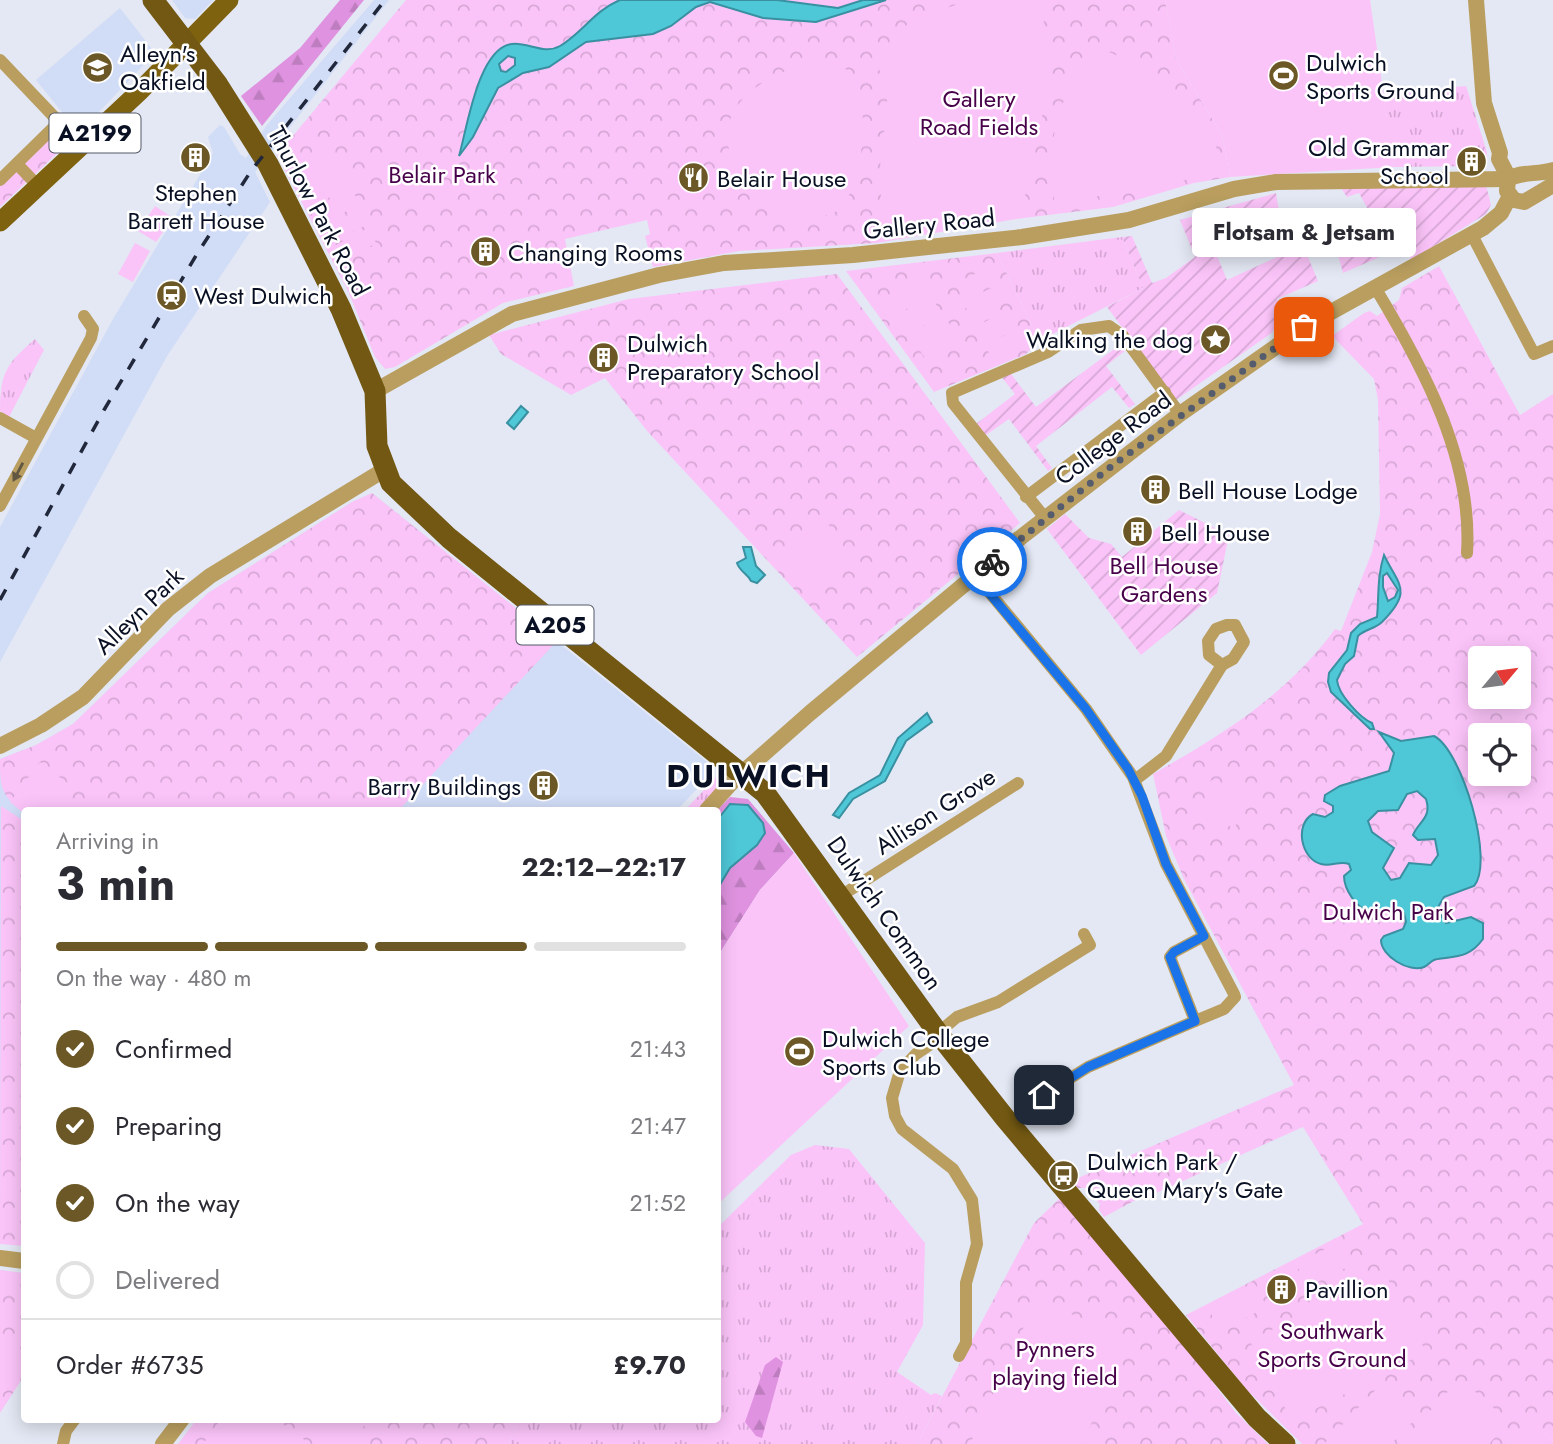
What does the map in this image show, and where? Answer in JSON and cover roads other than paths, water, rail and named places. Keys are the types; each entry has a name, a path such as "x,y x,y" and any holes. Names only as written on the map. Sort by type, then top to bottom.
{"highway":[{"name":"Thurlow Park Road","path":"153,0 187,41 275,177 358,344 375,391 377,446 384,470"},
{"name":"Dulwich Common","path":"384,470 411,504 449,538 762,790 785,817 839,897 940,1035 1018,1134 1257,1418 1285,1444"}],"main road":[{"name":"A2199","path":"0,222 229,0"}],"street":[{"path":"1476,0 1483,103 1500,153 1499,159 1512,177 1517,199 1547,180"},
{"path":"0,60 59,122 0,180"},
{"path":"17,163 39,187"},
{"name":"Gallery Road","path":"375,391 512,314 659,275 724,263 853,255 1022,237 1129,220 1234,189 1276,182 1512,177 1547,180"},
{"name":"College Road","path":"709,807 743,773 975,576 1045,518 1181,414 1296,332 1478,232 1517,199"},
{"path":"1478,232 1534,354 1553,346"},
{"path":"1376,289 1450,436 1464,496 1466,553"},
{"path":"0,506 90,338 93,329 84,316"},
{"path":"1045,518 1026,498 951,401 952,393 1048,352 1076,333 1100,326 1112,327 1120,333 1181,414"},
{"path":"1026,498 1165,392"},
{"path":"0,418 36,438"},
{"name":"Alleyn Park","path":"0,747 41,725 83,697 168,609 210,576 384,470"},
{"path":"975,576 1086,709 1135,780 1166,864 1235,997 1224,1009 1088,1067 1021,1108"},
{"path":"1135,780 1166,756 1222,665"},
{"name":"Allison Grove","path":"839,897 1018,783"},
{"path":"959,1356 966,1343 966,1283 977,1244 972,1200 953,1169 902,1129 895,1116 892,1098 900,1071 957,1017 998,1002 1090,945 1084,934"},
{"path":"1195,1021 1170,957 1174,952 1204,936"},
{"path":"0,1258 21,1261"},
{"path":"63,1444 66,1431 72,1423"},
{"path":"163,1444 179,1423"}],"water":[{"path":"620,0 777,0 838,8 863,0 886,0 816,22 763,18 710,2 696,7 671,26 653,34 586,42 549,67 523,73 498,88 473,137 459,156 482,74 490,59 500,49 512,44 542,49 560,46 611,4","holes":["508,56 515,58 515,65 506,72 501,71 499,64"]},
{"path":"521,406 528,412 514,429 507,423"},
{"path":"743,547 751,547 756,566 765,575 757,583 751,581 737,563 746,558"},
{"path":"1384,555 1398,581 1400,595 1398,602 1382,622 1358,636 1354,656 1345,664 1337,680 1350,705 1372,723 1374,729 1370,729 1331,692 1328,682 1329,673 1347,650 1351,633 1360,624 1377,617","holes":["1387,573 1398,590 1395,597 1388,601 1383,587 1383,576"]},
{"path":"927,713 932,722 906,741 885,781 853,799 839,818 833,815 849,793 880,775 898,738"},
{"path":"1379,732 1401,741 1434,736 1445,745 1455,762 1472,807 1481,854 1479,873 1474,886 1444,897 1437,909 1446,923 1471,917 1483,923 1483,939 1468,952 1436,959 1418,968 1397,962 1382,946 1381,940 1384,936 1403,929 1406,922 1404,913 1392,908 1378,911 1364,909 1346,887 1344,876 1351,870 1349,864 1325,865 1314,861 1302,841 1303,825 1307,819 1313,814 1325,817 1333,812 1333,806 1324,801 1325,795 1340,786 1389,771 1394,753","holes":["1417,791 1426,799 1426,815 1413,835 1418,840 1435,839 1438,855 1431,865 1409,863 1400,878 1391,880 1383,868 1394,848 1372,832 1368,821 1378,811 1398,810 1407,794"]},
{"path":"730,804 748,805 763,823 765,833 757,845 730,868 721,883 721,815"}],"railway":[{"path":"0,600 104,410 197,254 251,171 385,0"}],"place":[{"name":"Alleyn's Oakfield","path":"97,67"},
{"name":"Dulwich Sports Ground","path":"1283,76"},
{"name":"Stephen Barrett House","path":"196,158"},
{"name":"Old Grammar School","path":"1472,161"},
{"name":"Belair House","path":"694,178"},
{"name":"Changing Rooms","path":"485,252"},
{"name":"West Dulwich","path":"171,295"},
{"name":"Flotsam & Jetsam","path":"1304,327"},
{"name":"Walking the dog","path":"1216,339"},
{"name":"Dulwich Preparatory School","path":"604,357"},
{"name":"Bell House Lodge","path":"1155,490"},
{"name":"Bell House","path":"1138,532"},
{"name":"Barry Buildings","path":"544,786"},
{"name":"Dulwich College Sports Club","path":"799,1052"},
{"name":"Dulwich Park / Queen Mary's Gate","path":"1064,1175"},
{"name":"Pavillion","path":"1282,1289"}],"district":[{"name":"DULWICH","path":"749,776"}],"park label":[{"name":"Gallery Road Fields","path":"979,112"},
{"name":"Belair Park","path":"442,174"},
{"name":"Bell House Gardens","path":"1164,579"},
{"name":"Dulwich Park","path":"1388,911"},
{"name":"Southwark Sports Ground","path":"1332,1344"},
{"name":"Pynners playing field","path":"1055,1362"}]}
